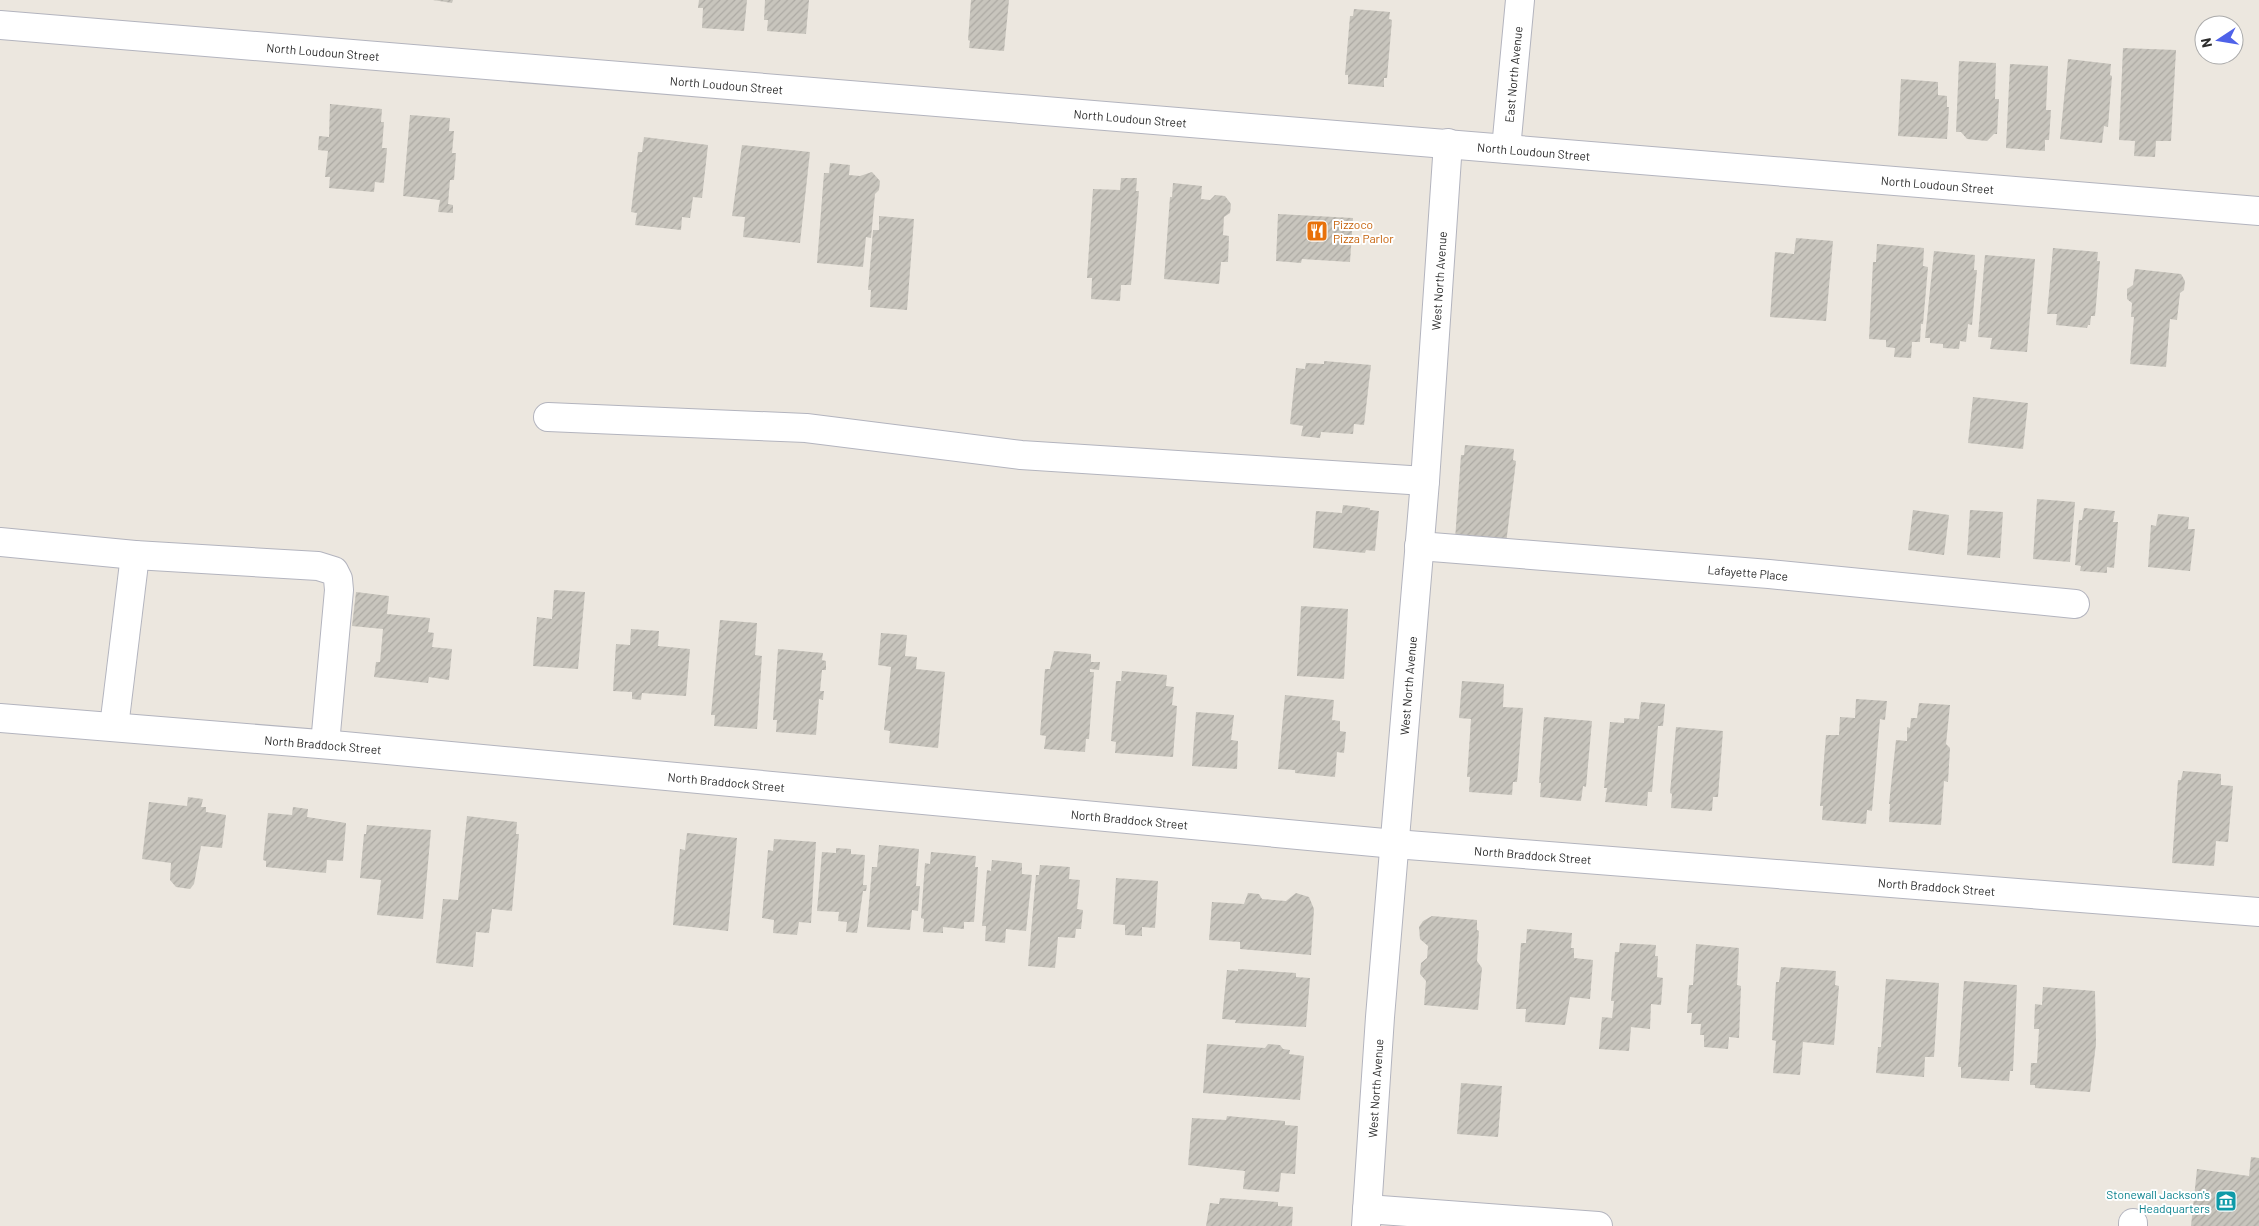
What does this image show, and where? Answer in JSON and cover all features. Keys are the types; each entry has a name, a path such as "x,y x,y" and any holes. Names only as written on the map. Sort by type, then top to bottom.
{"street":[{"name":"East North Avenue","path":"1506,149 1520,0"},
{"name":"North Loudoun Street","path":"0,25 2259,211"},
{"name":"West North Avenue","path":"1366,1218 1425,481 1448,143"},
{"path":"548,418 806,428 1021,455 1425,481"},
{"path":"0,542 135,555 318,566 334,571 339,590 325,744"},
{"name":"Lafayette Place","path":"1419,546 1769,574 2076,604"},
{"path":"114,727 135,555"},
{"name":"North Braddock Street","path":"0,718 325,744 1395,844 2259,912"},
{"path":"1366,1218 1598,1226"}],"building":[{"path":"433,0 453,0 452,3"},
{"path":"699,0 747,0 744,31 702,28 703,8 698,8"},
{"path":"765,0 809,0 806,34 767,31 768,20 764,20"},
{"path":"971,0 1009,0 1004,51 969,48"},
{"path":"1354,9 1390,12 1389,19 1392,20 1387,78 1384,78 1384,87 1348,84 1348,75 1345,75 1350,16 1353,16"},
{"path":"2123,48 2176,50 2171,141 2156,141 2155,157 2134,156 2135,141 2119,140"},
{"path":"2068,59 2111,64 2110,75 2112,76 2108,127 2104,126 2102,143 2060,139"},
{"path":"1959,61 1996,63 1995,99 1999,99 1997,134 1994,134 1987,141 1967,139 1961,132 1956,132"},
{"path":"2010,64 2048,66 2046,110 2051,110 2049,140 2045,140 2045,151 2006,148"},
{"path":"1901,79 1938,82 1938,95 1947,96 1947,107 1949,107 1947,139 1898,136"},
{"path":"330,104 382,109 381,122 384,122 382,148 387,148 384,183 375,182 374,192 329,188 330,177 325,177 328,151 318,150 319,136 329,137"},
{"path":"410,115 450,118 449,131 454,131 452,153 456,153 454,180 450,180 448,204 453,205 453,213 438,212 440,200 403,196"},
{"path":"644,137 708,145 702,198 693,197 690,218 682,217 681,230 635,225 637,213 631,212 638,152 642,152"},
{"path":"742,145 810,152 800,243 743,237 745,217 732,216"},
{"path":"830,163 850,165 849,175 860,176 872,172 880,181 879,190 875,194 871,238 866,237 863,267 817,263 824,173 829,173"},
{"path":"1121,178 1137,178 1136,191 1139,191 1131,285 1121,285 1120,301 1091,299 1092,278 1087,278 1093,189 1120,190"},
{"path":"1173,183 1202,186 1201,199 1210,200 1215,195 1225,196 1231,204 1230,213 1224,217 1223,235 1229,236 1228,262 1221,262 1219,284 1164,279 1170,197 1172,197"},
{"path":"1278,214 1353,218 1350,262 1302,259 1301,263 1276,261"},
{"path":"879,216 914,219 907,310 870,307 871,290 868,290 873,230 879,230"},
{"path":"1796,238 1833,241 1826,321 1770,317 1775,252 1794,254"},
{"path":"1877,244 1924,248 1923,266 1928,267 1923,324 1921,324 1920,342 1912,342 1911,358 1894,357 1895,348 1886,347 1886,340 1869,339 1873,262 1876,262"},
{"path":"2053,248 2098,252 2097,261 2100,261 2095,316 2091,316 2090,325 2087,328 2056,325 2057,314 2047,314"},
{"path":"1934,251 1975,255 1974,270 1977,270 1972,325 1968,324 1966,342 1960,341 1959,349 1943,348 1943,344 1930,343 1930,338 1925,338"},
{"path":"1985,255 2035,259 2027,352 1990,349 1992,338 1978,337"},
{"path":"2135,269 2181,274 2185,281 2184,290 2180,293 2177,320 2170,319 2166,367 2130,364 2134,317 2131,317 2132,303 2127,299 2127,289 2133,285"},
{"path":"1324,361 1371,365 1364,425 1354,424 1353,434 1321,432 1320,438 1301,436 1303,426 1290,424 1296,368 1305,369 1306,363 1324,364"},
{"path":"1973,397 2028,403 2023,449 1968,443"},
{"path":"1465,445 1514,449 1513,460 1516,461 1506,544 1455,540 1461,455 1464,455"},
{"path":"2037,499 2075,502 2070,562 2033,559"},
{"path":"1343,505 1379,511 1375,551 1366,550 1365,553 1313,548 1316,511 1342,513"},
{"path":"2084,508 2115,511 2113,522 2118,522 2114,568 2107,567 2107,573 2080,571 2081,566 2075,565 2079,520 2082,520"},
{"path":"1913,510 1949,515 1944,555 1908,550"},
{"path":"1970,510 2003,512 2000,558 1967,555"},
{"path":"2158,514 2189,517 2188,529 2195,529 2190,571 2148,567 2151,525 2156,526"},
{"path":"554,590 585,592 578,669 533,666 537,617 552,619"},
{"path":"356,592 389,596 387,614 430,618 428,632 434,633 432,647 452,649 449,680 429,677 428,683 374,677 376,662 380,662 383,629 352,626"},
{"path":"1301,606 1348,609 1344,679 1297,676"},
{"path":"720,620 757,623 755,655 762,656 757,729 714,726 715,715 711,715"},
{"path":"631,629 659,631 658,646 690,649 686,696 642,693 641,700 632,699 632,692 613,691 616,644 630,645"},
{"path":"881,633 907,635 905,656 917,657 916,669 945,672 938,748 889,743 890,731 884,730 891,667 878,665"},
{"path":"778,649 823,653 822,660 826,661 826,670 822,670 820,691 824,691 823,700 819,699 816,735 776,732 777,720 773,720"},
{"path":"1054,651 1091,654 1091,662 1100,662 1099,670 1090,669 1090,672 1094,672 1089,739 1086,739 1085,752 1044,749 1046,736 1040,735 1045,669 1050,669"},
{"path":"1122,671 1167,675 1166,686 1174,687 1172,705 1177,706 1173,757 1115,753 1116,742 1111,741 1116,681 1121,681"},
{"path":"1462,681 1504,684 1503,707 1523,708 1517,782 1513,782 1512,795 1469,792 1470,777 1467,777 1471,719 1459,718"},
{"path":"1285,695 1334,700 1332,720 1340,721 1340,731 1346,732 1344,753 1337,752 1335,777 1295,773 1295,770 1278,769"},
{"path":"1856,699 1887,701 1885,720 1880,719 1872,811 1867,810 1866,824 1822,820 1823,806 1820,806 1826,735 1839,735 1840,717 1855,718"},
{"path":"1641,702 1665,704 1663,726 1658,726 1652,792 1648,792 1647,806 1605,802 1607,788 1604,788 1610,722 1624,723 1624,718 1639,719"},
{"path":"1919,703 1950,705 1946,744 1950,748 1948,782 1944,781 1941,825 1889,822 1889,804 1896,740 1907,741 1907,727 1910,728 1911,718 1917,718"},
{"path":"1196,712 1234,715 1231,740 1238,741 1237,769 1192,766"},
{"path":"1544,717 1592,721 1586,787 1583,786 1581,801 1540,797 1541,783 1539,783"},
{"path":"1676,727 1723,731 1718,797 1713,797 1712,811 1671,808 1672,794 1670,793"},
{"path":"2183,771 2221,774 2221,785 2233,786 2228,842 2216,841 2214,866 2172,863 2178,780 2181,780"},
{"path":"188,797 203,799 201,807 206,807 206,812 226,815 222,848 201,846 194,884 190,889 176,887 170,880 171,863 142,859 149,802 187,806"},
{"path":"293,807 308,809 307,817 346,823 343,861 327,860 326,873 266,867 266,861 263,860 268,813 292,815"},
{"path":"467,816 517,822 516,834 519,834 512,911 492,909 489,933 476,932 473,967 436,963 443,899 458,900"},
{"path":"367,825 431,830 423,919 377,915 381,880 360,878 364,834 366,834"},
{"path":"687,833 737,838 728,931 673,925 680,849 685,850"},
{"path":"774,839 816,842 811,923 799,922 797,935 773,933 774,920 762,918 768,850 773,851"},
{"path":"879,845 919,849 916,886 920,886 918,911 912,910 910,930 867,927 872,867 877,867"},
{"path":"836,848 851,849 851,854 865,855 863,885 867,885 866,891 863,891 857,933 846,932 847,922 838,921 839,912 817,911 822,852 836,853"},
{"path":"931,852 976,856 975,867 978,867 974,922 964,922 964,929 943,927 943,933 923,932 924,919 921,918 925,863 930,864"},
{"path":"992,860 1022,863 1022,874 1032,875 1026,931 1006,929 1005,943 985,941 986,926 982,926 987,870 991,871"},
{"path":"1040,865 1070,867 1069,879 1080,880 1077,909 1083,910 1081,929 1076,929 1075,938 1058,937 1055,968 1028,966 1036,875 1039,875"},
{"path":"1116,878 1158,881 1155,928 1142,927 1142,936 1125,935 1125,925 1113,924"},
{"path":"1248,893 1259,894 1262,899 1286,901 1296,893 1309,897 1314,909 1311,955 1240,949 1240,942 1209,940 1212,902 1244,904"},
{"path":"1432,916 1477,920 1477,930 1479,931 1477,961 1482,968 1478,1010 1424,1005 1426,981 1420,974 1421,963 1427,958 1428,946 1420,939 1419,927 1423,921"},
{"path":"1527,929 1572,933 1571,948 1574,948 1574,958 1593,960 1590,999 1570,997 1565,1025 1525,1022 1526,1009 1516,1009 1521,943 1526,943"},
{"path":"1620,943 1656,945 1655,956 1658,956 1657,977 1663,978 1661,1005 1651,1004 1650,1029 1631,1027 1629,1051 1599,1049 1602,1017 1612,1018 1614,1001 1611,1001 1615,952 1619,952"},
{"path":"1696,944 1739,948 1737,985 1741,986 1739,1038 1729,1037 1728,1049 1704,1047 1704,1035 1700,1035 1701,1024 1691,1024 1692,1013 1687,1013 1689,985 1693,985"},
{"path":"1781,967 1836,971 1835,985 1839,986 1834,1045 1803,1042 1800,1075 1773,1073 1776,1041 1772,1040 1776,982 1779,982"},
{"path":"1238,969 1296,973 1296,977 1310,978 1306,1027 1235,1023 1236,1020 1222,1019 1227,970 1238,971"},
{"path":"1886,979 1939,983 1934,1057 1925,1057 1924,1077 1876,1073 1878,1047 1881,1047"},
{"path":"1964,981 2017,985 2013,1071 2010,1071 2009,1081 1961,1078 1961,1067 1958,1067"},
{"path":"2043,987 2095,991 2096,1044 2090,1092 2035,1088 2035,1085 2030,1085 2031,1063 2037,1063 2039,1029 2034,1029 2035,1004 2042,1005"},
{"path":"1207,1044 1265,1048 1268,1044 1280,1045 1283,1049 1290,1050 1289,1054 1304,1056 1300,1100 1203,1093"},
{"path":"1461,1083 1502,1086 1498,1137 1457,1134"},
{"path":"1227,1116 1285,1121 1285,1125 1298,1126 1295,1174 1281,1173 1279,1192 1243,1189 1245,1171 1188,1165 1192,1118 1226,1120"},
{"name":"Stonewall Jackson's Headquarters","path":"2251,1157 2259,1158 2259,1226 2191,1226 2197,1169 2249,1176"},
{"path":"1220,1198 1278,1202 1278,1206 1293,1207 1292,1226 1206,1226 1210,1203 1219,1204"}],"place":[{"name":"Pizzoco Pizza Parlor","path":"1317,231"},
{"name":"Stonewall Jackson's Headquarters","path":"2226,1201"}]}
